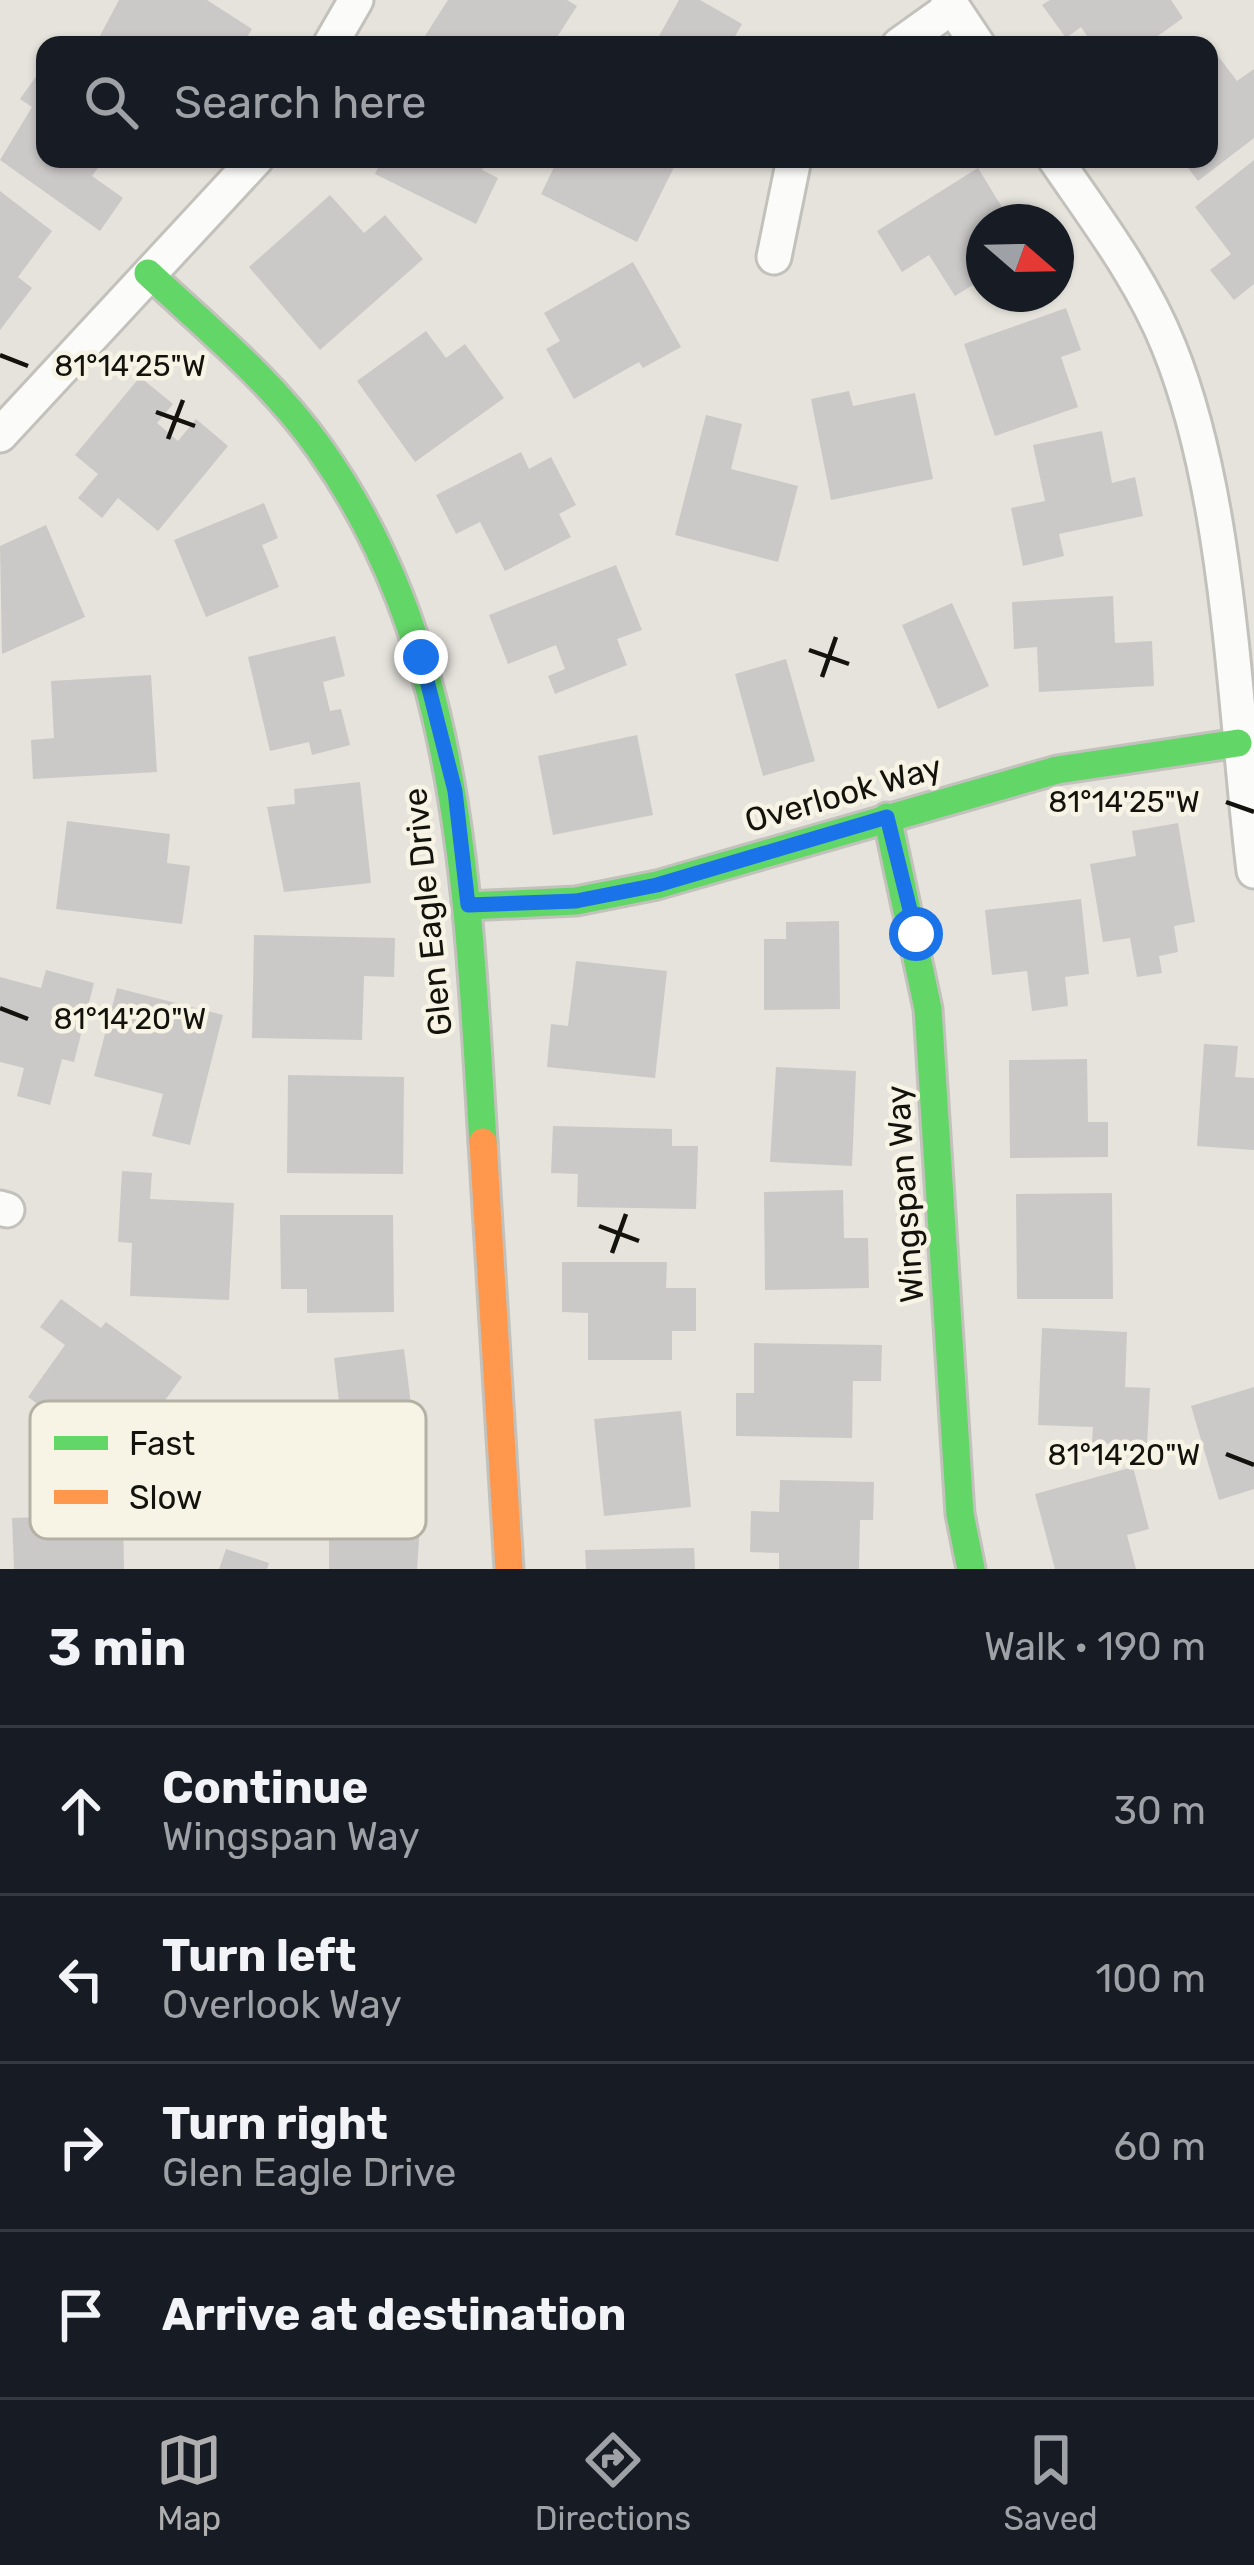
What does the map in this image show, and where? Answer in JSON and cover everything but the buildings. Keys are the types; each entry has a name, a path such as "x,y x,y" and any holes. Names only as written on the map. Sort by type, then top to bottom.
{"street":[{"path":"335,36 356,0"},
{"path":"910,36 950,4 972,36"},
{"path":"0,434 247,168"},
{"path":"774,257 792,168"},
{"path":"1061,168 1124,261 1168,344 1195,424 1214,522 1254,871"},
{"name":"Glen Eagle Drive","path":"148,273 259,376 305,431 371,539 421,657 455,791 468,905 509,1569"},
{"name":"Overlook Way","path":"468,905 576,901 657,885 1058,770 1238,743"},
{"name":"Wingspan Way","path":"887,817 928,1009 960,1514 971,1569"}],"traffic: fast":[{"path":"148,273 239,357 302,424 368,527 404,609 431,695 450,782 463,872 483,1142"},
{"path":"468,906 576,901 657,885 1057,770 1238,743"},
{"path":"887,817 928,1009 960,1514 971,1569"}],"traffic: slow":[{"path":"483,1142 509,1569"}],"route":[{"path":"421,657 455,791 468,905 576,901 657,885 887,817 916,934"}]}
